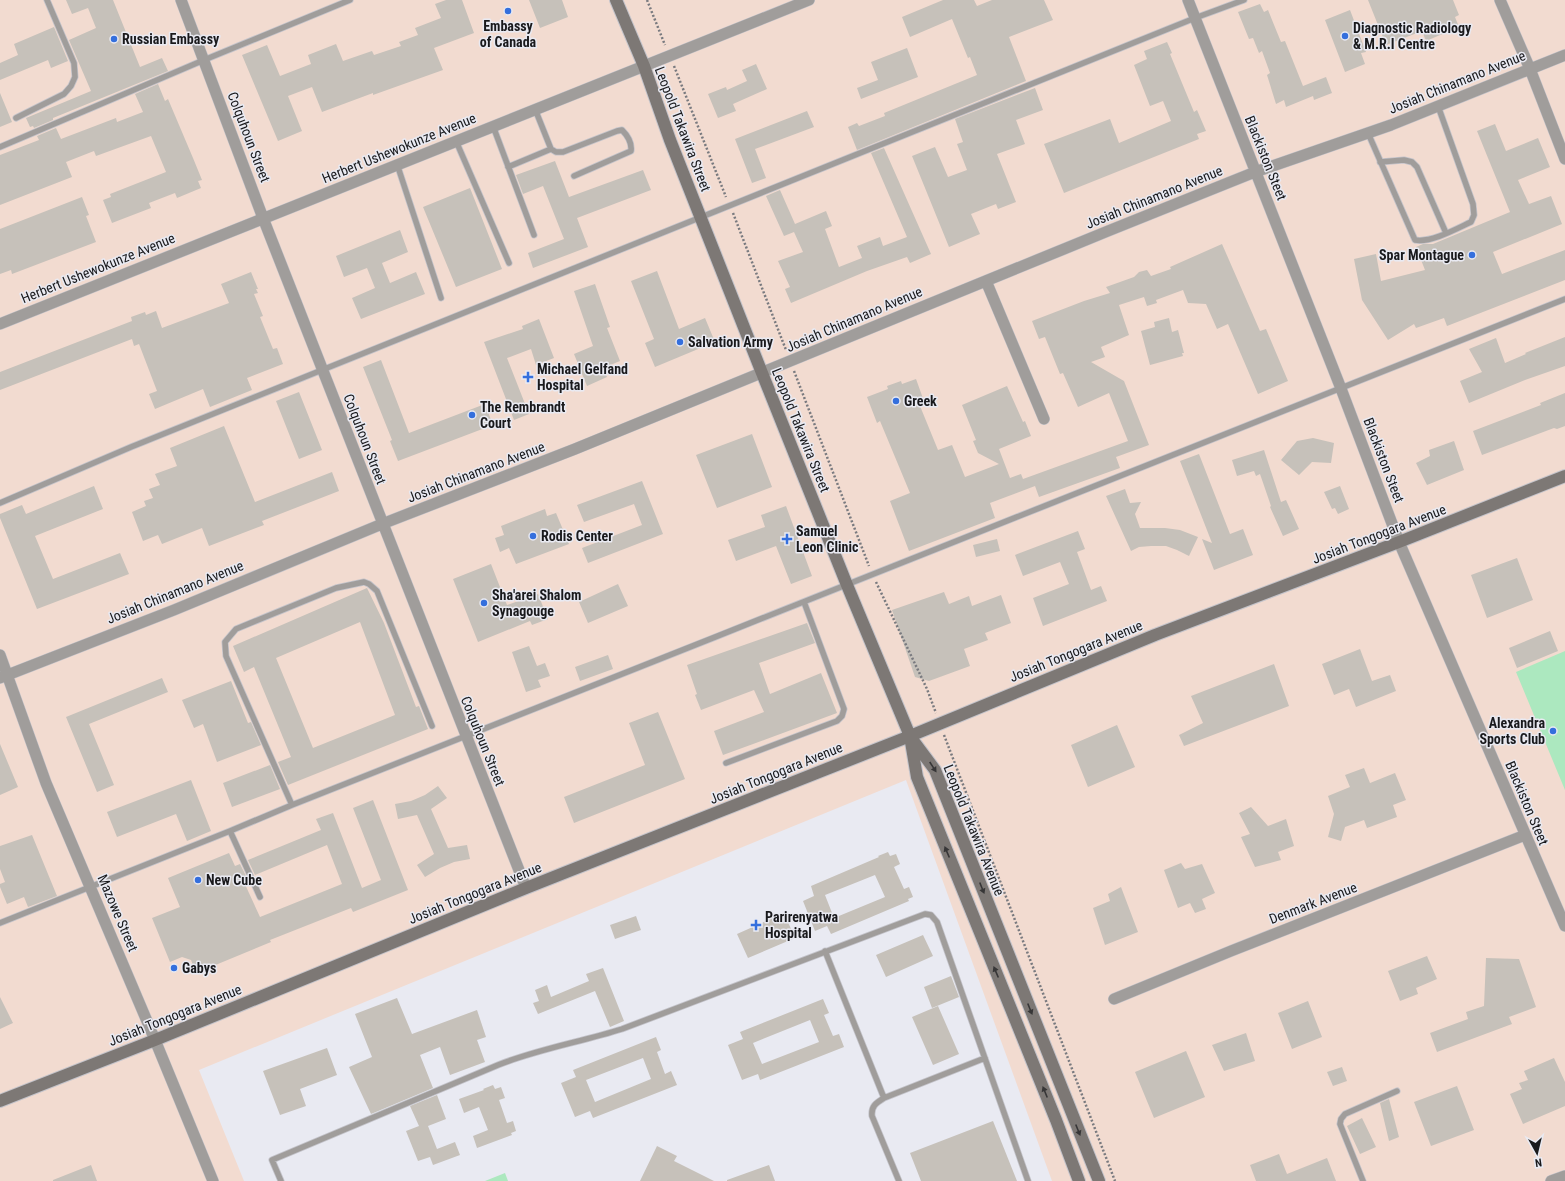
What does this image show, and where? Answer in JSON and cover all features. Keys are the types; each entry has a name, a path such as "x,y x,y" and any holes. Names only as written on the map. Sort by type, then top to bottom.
{"main road":[{"name":"Leopold Takawira Street","path":"616,0 644,66 670,140 762,374 910,736"},
{"name":"Josiah Tongogara Avenue","path":"0,1101 155,1040 526,888 940,724 1155,635 1399,542 1565,476"},
{"path":"910,736 917,777 1054,1113 1079,1181"},
{"name":"Leopold Takawira Avenue","path":"910,736 935,770 1098,1181"}],"street":[{"name":"Colquhoun Street","path":"181,0 322,370 465,737 526,888"},
{"name":"Herbert Ushewokunze Avenue","path":"0,324 809,0"},
{"name":"Blackiston Steet","path":"1188,0 1340,386 1399,542 1524,835 1565,926"},
{"path":"1500,0 1530,69 1565,159"},
{"name":"Josiah Chinamano Avenue","path":"4,676 174,610 382,524 762,374 1255,172 1368,133 1565,56"},
{"path":"986,281 1044,419"},
{"name":"Mazowe Street","path":"0,655 4,676 46,783 213,1181"},
{"name":"Denmark Avenue","path":"1114,1000 1231,951 1524,835"},
{"path":"1551,1181 1565,1176"}],"lane":[{"path":"16,118 64,94 71,86 75,77 74,63 47,0"},
{"path":"0,147 204,60 350,0"},
{"path":"0,503 131,447 1195,18 1244,0"},
{"path":"1368,133 1415,240 1421,241 1446,233 1471,222 1474,215 1473,204 1438,106"},
{"path":"535,109 551,149 556,152 562,152 617,131 622,130 626,134 632,146 631,151 574,176"},
{"path":"493,126 534,235"},
{"path":"456,141 509,263"},
{"path":"508,167 551,149"},
{"path":"1380,162 1404,160 1412,162 1417,167 1446,233"},
{"path":"397,164 441,298"},
{"path":"0,923 292,805 873,575 1340,386 1565,298"},
{"path":"292,805 226,656 225,642 236,629 336,588 364,582 369,584 377,591 432,726"},
{"path":"726,763 836,721 842,716 844,709 804,602"},
{"path":"230,831 260,897"},
{"path":"281,1181 272,1160 519,1056 591,1039 622,1029 917,915 925,914 931,915 937,922 1028,1181"},
{"path":"825,951 884,1098"},
{"path":"899,1181 872,1116 872,1110 875,1104 884,1098 985,1058"},
{"path":"1363,1181 1340,1124 1345,1114 1397,1091"}],"path":[{"path":"647,0 730,205 864,557 927,689 1115,1181"}],"shaded area":[{"path":"0,0 1565,0 1565,1181 1052,1181 906,780 199,1070 244,1181 0,1181"}],"green space":[{"name":"Alexandra Sports Club","path":"1565,651 1565,790 1516,672"},
{"path":"505,1173 508,1181 485,1181"}],"building":[{"path":"66,0 113,0 140,67 162,58 168,71 53,118 53,120 34,128 33,126 30,127 26,118 91,91 69,40 96,28 88,8 72,14"},
{"path":"446,0 462,0 474,33 434,48 443,70 373,95 373,93 322,112 312,87 288,96 302,131 278,141 242,55 267,45 280,76 311,64 308,55 336,44 343,61 372,51 374,55 401,46 399,42 418,35 415,28 441,18 435,4"},
{"path":"529,0 562,0 568,17 540,28"},
{"path":"943,0 974,0 977,6 992,0 1044,0 1053,20 1009,37 1026,81 857,150 848,127 857,123 859,126 885,116 884,113 977,75 970,57 968,58 952,19 910,37 902,17"},
{"path":"1368,0 1453,0 1459,15 1455,17 1459,27 1426,41 1422,31 1386,45"},
{"path":"1260,4 1264,12 1268,10 1281,42 1285,41 1303,86 1326,77 1332,93 1314,100 1313,96 1286,107 1284,100 1276,104 1267,75 1270,73 1262,51 1259,53 1253,38 1249,39 1238,12"},
{"name":"Diagnostic Radiology & M.R.I Centre","path":"1350,10 1366,52 1361,53 1365,64 1345,72 1325,20"},
{"path":"54,27 68,61 51,68 48,60 0,80 0,63 18,55 14,44"},
{"path":"1167,42 1172,53 1170,54 1194,112 1197,110 1206,131 1197,134 1199,139 1064,193 1044,144 1110,119 1119,143 1171,121 1163,101 1150,106 1134,65 1147,59 1144,51"},
{"path":"907,48 918,77 861,99 857,88 878,80 871,62"},
{"path":"756,64 767,89 733,104 736,111 718,118 708,94 726,87 727,90 747,81 742,70"},
{"path":"158,84 165,101 168,99 193,158 202,180 198,181 201,188 177,198 175,193 149,203 151,208 112,223 103,200 111,197 110,194 166,172 151,136 96,156 94,151 66,162 72,177 0,205 0,155 39,140 37,136 56,128 61,139 116,118 117,122 143,112 135,94"},
{"path":"1035,88 1043,110 1016,120 1025,144 997,154 1016,202 998,209 996,204 971,214 980,234 949,247 912,156 935,147 948,177 967,170 957,144 963,142 955,119"},
{"path":"0,93 12,122 0,127"},
{"path":"807,111 814,127 755,149 766,178 752,183 735,139"},
{"path":"1495,124 1506,151 1538,138 1550,167 1518,180 1529,204 1551,196 1562,224 1493,252 1502,274 1565,250 1565,280 1447,326 1444,318 1416,328 1414,324 1388,340 1362,300 1354,259 1376,254 1381,281 1425,270 1416,247 1423,244 1433,244 1510,212 1477,131"},
{"path":"884,148 931,254 910,263 907,257 867,271 791,303 785,289 790,287 778,261 803,252 794,232 784,236 766,196 780,190 795,224 826,211 832,226 825,229 839,267 862,258 857,246 880,237 883,246 907,237 871,153"},
{"path":"555,161 569,197 643,170 651,190 577,218 588,247 533,268 528,253 564,239 543,186 523,194 516,175"},
{"path":"470,188 502,269 456,287 423,207"},
{"path":"82,197 89,215 86,216 96,242 12,274 11,270 0,274 0,229"},
{"path":"400,230 408,252 382,263 390,283 416,272 425,294 361,319 352,298 375,288 367,268 344,277 336,256"},
{"path":"1222,244 1260,331 1266,329 1288,381 1258,394 1228,324 1217,329 1206,304 1188,303 1183,290 1156,300 1157,303 1147,306 1144,297 1119,305 1129,335 1101,347 1105,357 1091,362 1124,381 1149,445 1116,457 1120,468 1039,497 1035,486 990,503 995,518 909,551 890,501 910,493 880,421 877,423 867,397 888,389 887,386 901,381 902,384 916,379 925,404 920,406 938,450 952,445 965,477 999,464 978,453 973,441 976,440 962,405 1007,386 1031,436 999,449 1010,478 1021,474 1023,479 1128,441 1109,393 1078,407 1063,373 1060,374 1045,337 1039,339 1032,321 1084,301 1110,293 1106,287 1134,277 1139,272 1147,270 1151,276 1171,269 1170,267"},
{"path":"657,271 679,329 705,318 715,342 655,367 645,343 654,339 631,281"},
{"path":"251,272 258,289 256,289 258,293 254,294 263,316 260,317 273,349 277,348 283,364 247,378 252,390 210,407 203,389 155,409 149,394 157,391 139,344 134,346 132,339 0,390 0,372 132,321 131,317 145,312 146,315 156,311 162,328 229,303 221,284"},
{"path":"595,284 610,327 607,328 620,361 603,368 607,377 587,386 574,354 593,346 574,291"},
{"path":"1169,318 1172,332 1178,330 1184,353 1182,353 1183,356 1150,365 1141,331 1155,327 1154,322"},
{"path":"539,319 554,358 536,365 531,349 507,358 529,414 514,420 484,342 523,329 522,326"},
{"path":"1565,337 1565,366 1525,380 1469,403 1460,381 1482,372 1469,349 1496,338 1505,363 1526,354 1525,353"},
{"name":"The Rembrandt Court","path":"381,360 409,433 485,404 493,425 398,461 390,441 392,440 363,367"},
{"path":"299,392 322,450 299,459 276,401"},
{"path":"1565,393 1565,426 1557,429 1554,428 1482,455 1473,431 1541,405 1540,403"},
{"path":"224,426 255,502 332,472 339,491 262,521 264,525 209,546 202,528 162,544 158,535 143,541 132,512 146,506 144,501 153,498 149,489 160,485 155,474 177,466 170,448"},
{"path":"752,434 772,487 717,508 696,455"},
{"path":"1313,438 1334,443 1331,463 1312,462 1299,475 1281,460 1297,441"},
{"path":"1454,441 1464,470 1427,485 1416,463 1430,456 1429,450"},
{"path":"1264,450 1281,502 1286,500 1299,529 1283,536 1270,507 1271,506 1260,474 1256,476 1254,471 1237,476 1232,460"},
{"path":"1199,454 1230,534 1243,529 1253,555 1214,570 1202,539 1212,543 1180,461"},
{"path":"642,481 663,534 588,563 582,548 642,525 634,504 584,522 577,505"},
{"path":"94,486 103,509 35,536 53,579 120,553 129,574 37,609 0,518 0,514 22,505 26,514"},
{"path":"1340,486 1349,509 1338,514 1335,508 1332,509 1324,492"},
{"path":"1125,489 1130,503 1141,502 1135,514 1140,528 1165,528 1180,530 1198,537 1189,556 1166,546 1139,547 1131,551 1106,496"},
{"path":"786,506 812,576 791,584 776,546 736,561 728,540 765,527 761,515"},
{"name":"Rodis Center","path":"545,509 547,516 556,513 569,544 516,564 509,548 500,552 495,538 504,535 501,526"},
{"path":"1078,531 1085,549 1077,552 1091,590 1101,586 1107,601 1043,626 1033,598 1069,584 1060,562 1023,576 1015,555"},
{"path":"997,539 1000,551 976,557 973,545"},
{"path":"1517,558 1533,600 1487,618 1471,575"},
{"name":"Sha'arei Shalom Synagouge","path":"491,564 507,605 538,594 548,619 532,625 530,621 478,642 453,579"},
{"path":"618,584 628,606 588,623 579,602"},
{"path":"367,588 384,623 416,707 419,706 428,729 288,785 278,762 291,757 254,667 244,672 233,646","holes":["360,622 395,715 313,748 276,658"]},
{"path":"944,592 949,604 969,596 972,606 1001,595 1011,623 985,633 988,640 964,649 970,666 929,681 915,677 892,610"},
{"path":"807,623 815,643 759,663 770,694 821,673 837,713 723,755 714,731 764,712 754,690 701,710 695,695 697,694 687,665"},
{"path":"1550,631 1558,651 1517,668 1509,648"},
{"path":"529,646 537,666 545,663 550,676 538,680 541,687 526,692 512,652"},
{"path":"1360,649 1372,681 1390,675 1396,691 1356,707 1349,689 1334,695 1322,664"},
{"path":"608,655 613,669 580,681 575,667"},
{"path":"1274,664 1289,706 1184,746 1179,735 1203,723 1191,696"},
{"path":"162,678 168,692 89,724 114,785 97,792 66,717"},
{"path":"231,681 248,723 251,722 261,745 217,762 203,724 194,728 182,700"},
{"path":"658,712 685,779 574,823 564,797 645,765 629,723"},
{"path":"1117,725 1135,767 1088,787 1071,745"},
{"path":"0,744 18,787 0,795"},
{"path":"270,765 280,789 232,807 223,783"},
{"path":"1364,768 1370,783 1395,773 1406,800 1393,805 1397,817 1367,828 1364,820 1345,827 1341,841 1328,837 1334,814 1328,796 1350,787 1345,775"},
{"path":"191,780 211,831 187,841 176,814 117,837 107,812"},
{"path":"438,786 447,798 431,809 448,848 467,845 470,859 454,862 425,877 417,865 434,854 417,815 398,819 395,804 411,801 425,795"},
{"path":"373,800 408,890 353,912 351,908 270,940 271,942 196,973 191,960 182,957 170,962 152,918 180,907 168,878 229,853 235,866 240,864 247,878 243,880 260,917 342,884 327,845 255,875 248,860 321,830 316,819 333,813 362,888 381,880 353,808"},
{"path":"1251,807 1268,826 1286,819 1294,846 1278,852 1281,860 1255,867 1241,837 1250,834 1239,813"},
{"path":"32,835 57,896 28,907 24,897 7,904 0,887 0,884 5,882 0,869 0,846"},
{"path":"888,852 890,856 896,854 900,864 894,867 904,889 909,887 913,897 908,899 909,901 831,934 827,926 815,931 803,901 814,896 811,886 879,857 878,856","holes":["875,875 885,897 834,918 825,895"]},
{"path":"1181,863 1185,869 1202,864 1215,893 1202,899 1206,909 1195,913 1190,903 1178,908 1164,870"},
{"path":"1121,887 1138,932 1105,945 1093,908 1110,901 1108,894"},
{"path":"784,913 795,938 748,958 737,934"},
{"path":"636,916 641,930 615,939 610,925"},
{"path":"923,935 933,956 886,977 876,955"},
{"path":"1427,956 1437,979 1416,988 1418,994 1400,1001 1388,971"},
{"path":"1486,958 1519,959 1536,1007 1509,1017 1512,1024 1437,1052 1430,1033 1468,1019 1466,1012 1484,1006"},
{"path":"603,968 624,1021 610,1027 595,991 538,1014 533,1003 539,1001 535,990 547,985 551,997 589,981 586,974"},
{"path":"951,976 959,997 932,1008 924,987"},
{"path":"0,997 13,1023 0,1029"},
{"path":"397,998 412,1034 477,1010 486,1037 477,1040 485,1062 450,1075 440,1047 420,1055 433,1088 371,1114 349,1067 372,1057 355,1014"},
{"path":"823,999 829,1013 824,1015 833,1036 839,1034 844,1047 760,1080 758,1074 742,1080 728,1045 743,1039 740,1032","holes":["810,1020 819,1042 762,1064 753,1043"]},
{"path":"1308,1001 1322,1037 1292,1049 1278,1013"},
{"path":"938,1006 959,1054 933,1065 912,1017"},
{"path":"1246,1033 1255,1061 1224,1071 1212,1045"},
{"path":"656,1037 661,1050 657,1052 665,1074 671,1071 677,1085 593,1118 590,1111 575,1117 561,1083 576,1077 573,1070","holes":["643,1058 651,1079 595,1102 586,1080"]},
{"path":"327,1048 337,1075 300,1089 306,1106 280,1115 263,1071"},
{"path":"1186,1051 1205,1097 1154,1118 1135,1072"},
{"path":"1554,1058 1565,1082 1565,1106 1523,1124 1510,1094 1522,1089 1519,1083 1528,1080 1524,1071"},
{"path":"1342,1067 1347,1081 1333,1086 1327,1072"},
{"path":"493,1085 495,1089 501,1087 505,1098 499,1100 507,1123 513,1121 516,1131 511,1133 512,1135 477,1148 473,1136 488,1130 479,1107 464,1113 459,1099"},
{"path":"1457,1086 1474,1130 1431,1146 1414,1102"},
{"path":"437,1095 446,1119 428,1126 437,1149 455,1142 460,1155 433,1165 430,1157 418,1161 406,1131 419,1126 410,1106"},
{"path":"1389,1099 1399,1137 1389,1141 1380,1103"},
{"path":"1362,1118 1376,1147 1360,1154 1347,1126"},
{"path":"993,1121 1017,1181 921,1181 910,1153"},
{"path":"657,1146 677,1156 674,1161 714,1181 640,1181"},
{"path":"1279,1154 1287,1174 1327,1158 1336,1181 1256,1181 1250,1165"},
{"path":"91,1165 97,1181 53,1181 53,1180"},
{"path":"769,1165 775,1181 727,1181 727,1180"}],"place":[{"name":"Embassy of Canada","path":"508,11"},
{"name":"Diagnostic Radiology & M.R.I Centre","path":"1345,36"},
{"name":"Russian Embassy","path":"114,39"},
{"name":"Spar Montague","path":"1472,255"},
{"name":"Salvation Army","path":"680,342"},
{"name":"Michael Gelfand Hospital","path":"528,377"},
{"name":"Greek","path":"896,401"},
{"name":"The Rembrandt Court","path":"472,415"},
{"name":"Rodis Center","path":"533,536"},
{"name":"Samuel Leon Clinic","path":"787,539"},
{"name":"Sha'arei Shalom Synagouge","path":"484,603"},
{"name":"Alexandra Sports Club","path":"1553,731"},
{"name":"New Cube","path":"198,880"},
{"name":"Parirenyatwa Hospital","path":"756,925"},
{"name":"Gabys","path":"174,968"}]}
